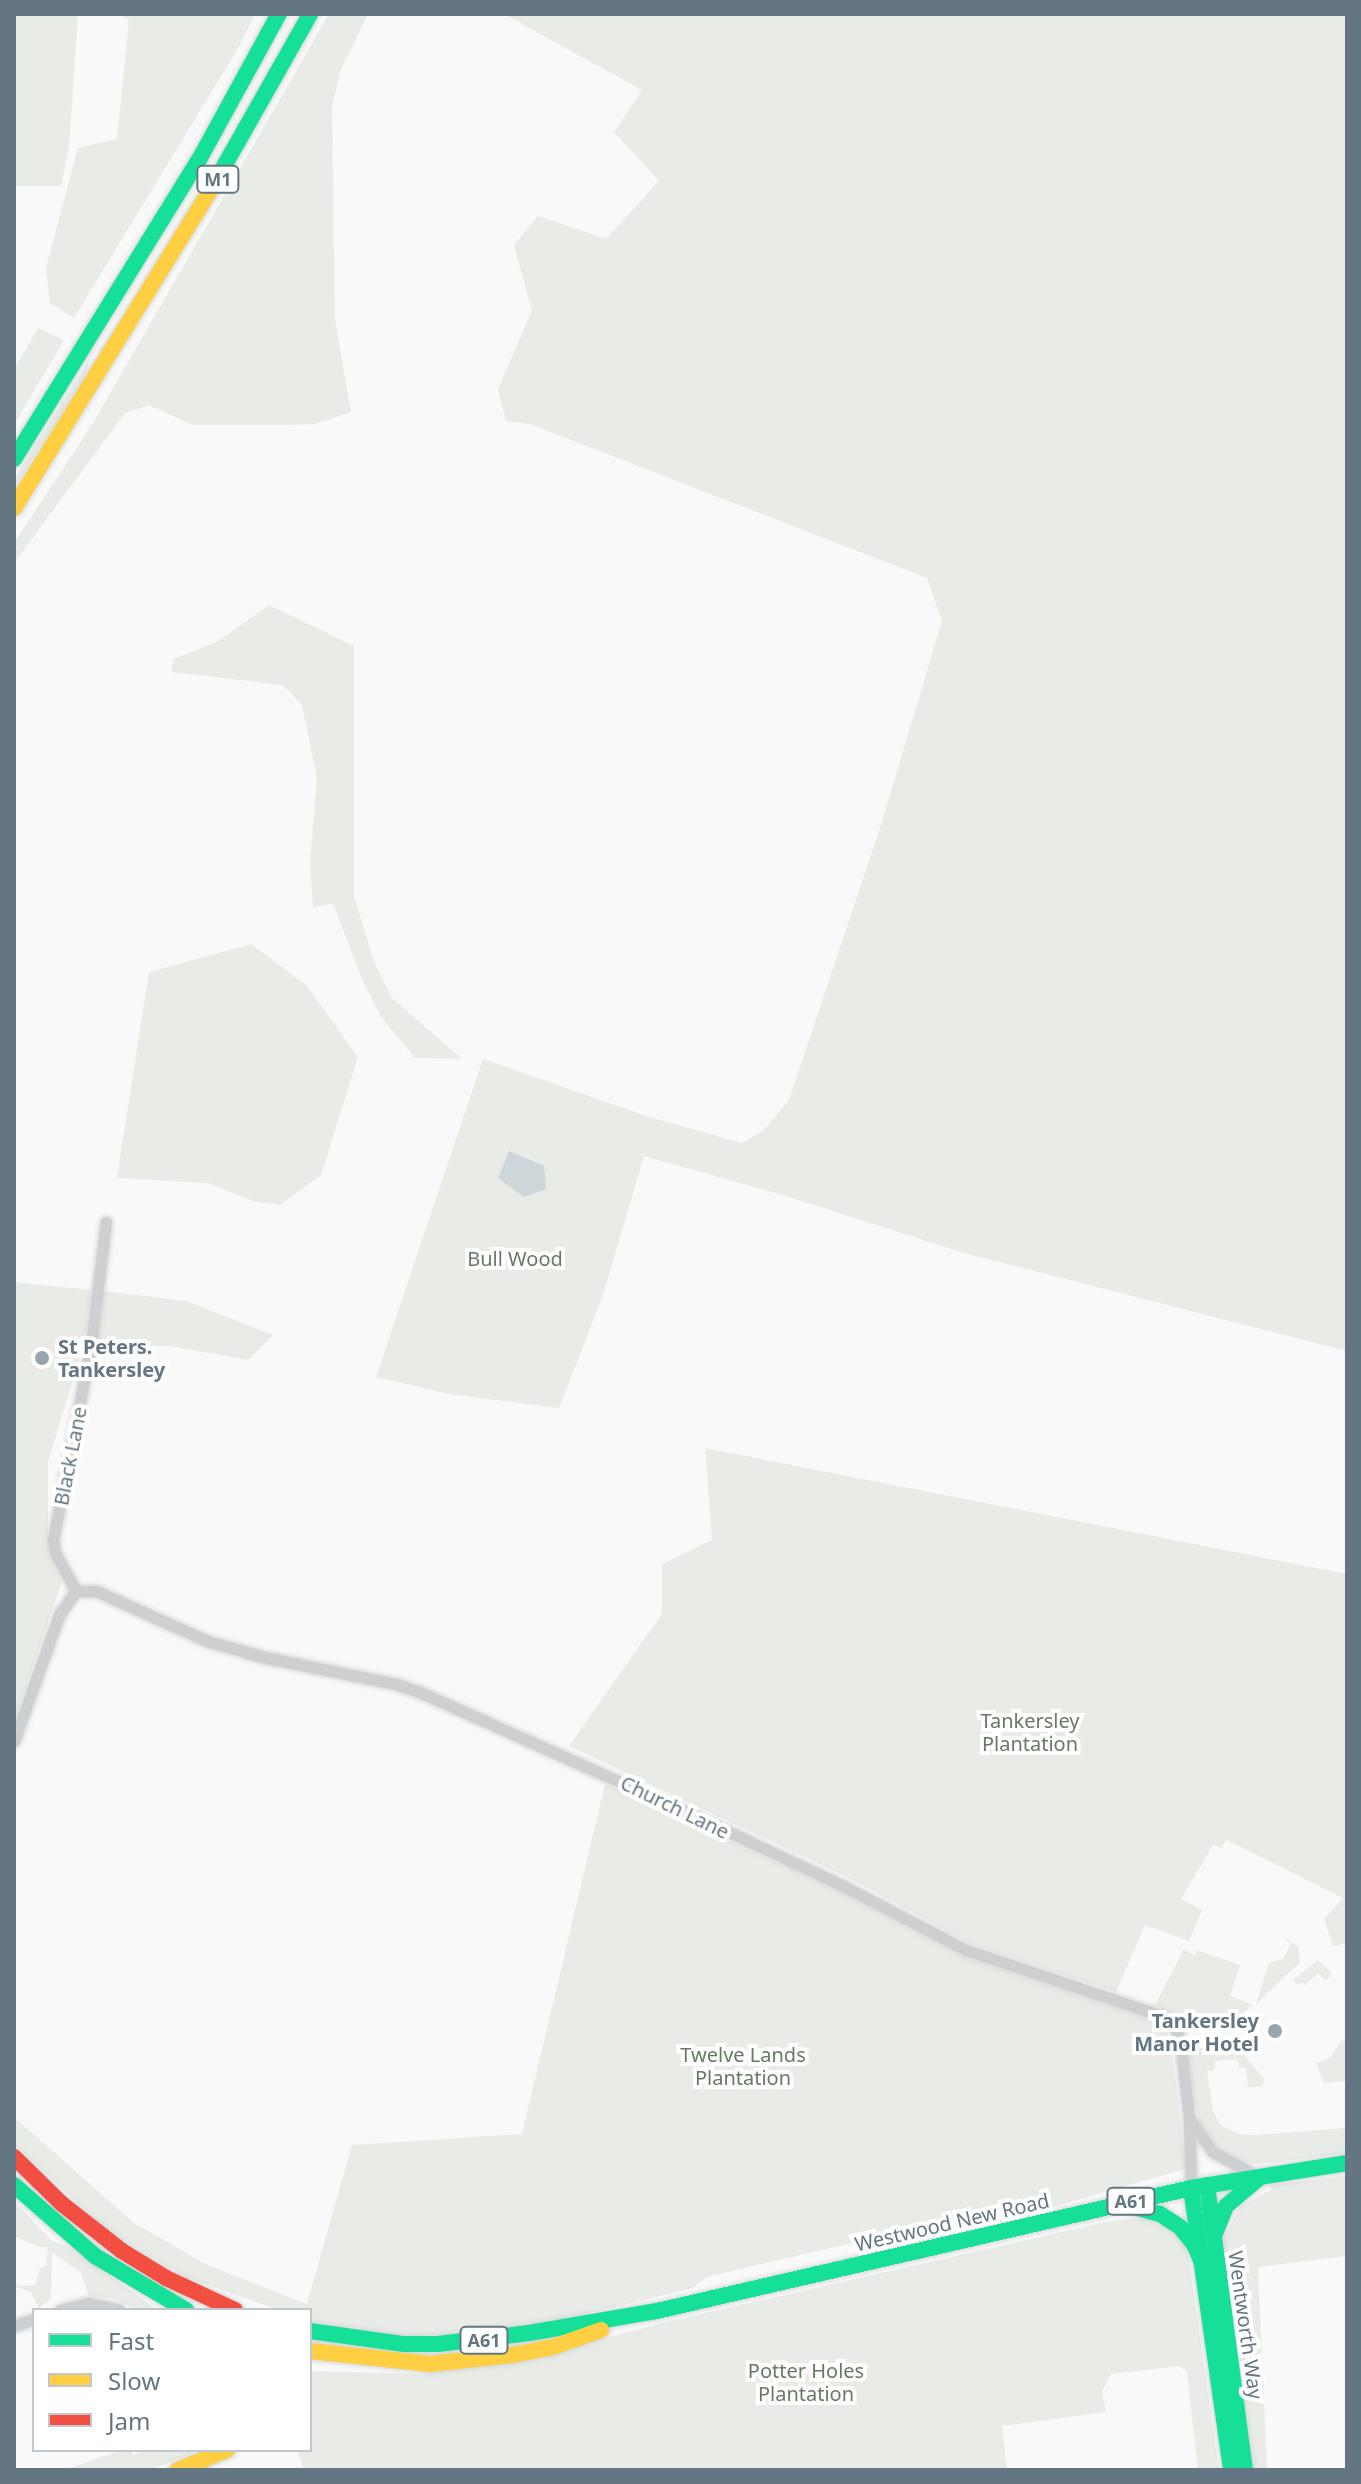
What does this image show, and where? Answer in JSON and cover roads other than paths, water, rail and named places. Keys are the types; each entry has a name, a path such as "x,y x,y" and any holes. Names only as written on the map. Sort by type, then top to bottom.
{"main road":[{"name":"M1","path":"14,459 200,158 279,14"},
{"name":"M1","path":"14,508 121,340 215,183 310,14"},
{"path":"14,2157 101,2235 186,2288 211,2308"},
{"name":"Westwood New Road","path":"312,2331 374,2342 438,2344 497,2338 657,2311 1199,2186 1347,2163"},
{"path":"1214,2236 1226,2206 1260,2175"},
{"path":"14,2185 95,2256 182,2308"},
{"name":"Wentworth Way","path":"1199,2186 1214,2236 1245,2470"},
{"name":"Wentworth Way","path":"1199,2186 1203,2265 1231,2470"},
{"path":"1121,2203 1160,2214 1180,2227 1194,2244 1203,2265"},
{"path":"186,2288 231,2308"},
{"name":"Westwood New Road","path":"312,2351 430,2364 513,2355 553,2347 657,2311"},
{"path":"312,2362 355,2368 382,2361"},
{"path":"178,2470 222,2452"}],"street":[{"name":"Black Lane","path":"76,1591 55,1553 53,1540 91,1348 106,1222"},
{"path":"14,1741 59,1615 76,1591"},
{"name":"Church Lane","path":"76,1591 96,1591 221,1645 263,1657 370,1678 422,1693 676,1807 841,1885 966,1950 1152,2010 1170,2020 1177,2032 1199,2186"},
{"name":"Church Lane","path":"1189,2117 1213,2152 1260,2175"},
{"path":"68,2308 89,2303 110,2308"}],"place":[{"name":"St Peters. Tankersley","path":"42,1358"},
{"name":"Tankersley Manor Hotel","path":"1275,2031"}],"park label":[{"name":"Bull Wood","path":"515,1258"},
{"name":"Tankersley Plantation","path":"1030,1732"},
{"name":"Twelve Lands Plantation","path":"743,2066"},
{"name":"Potter Holes Plantation","path":"806,2382"}]}
